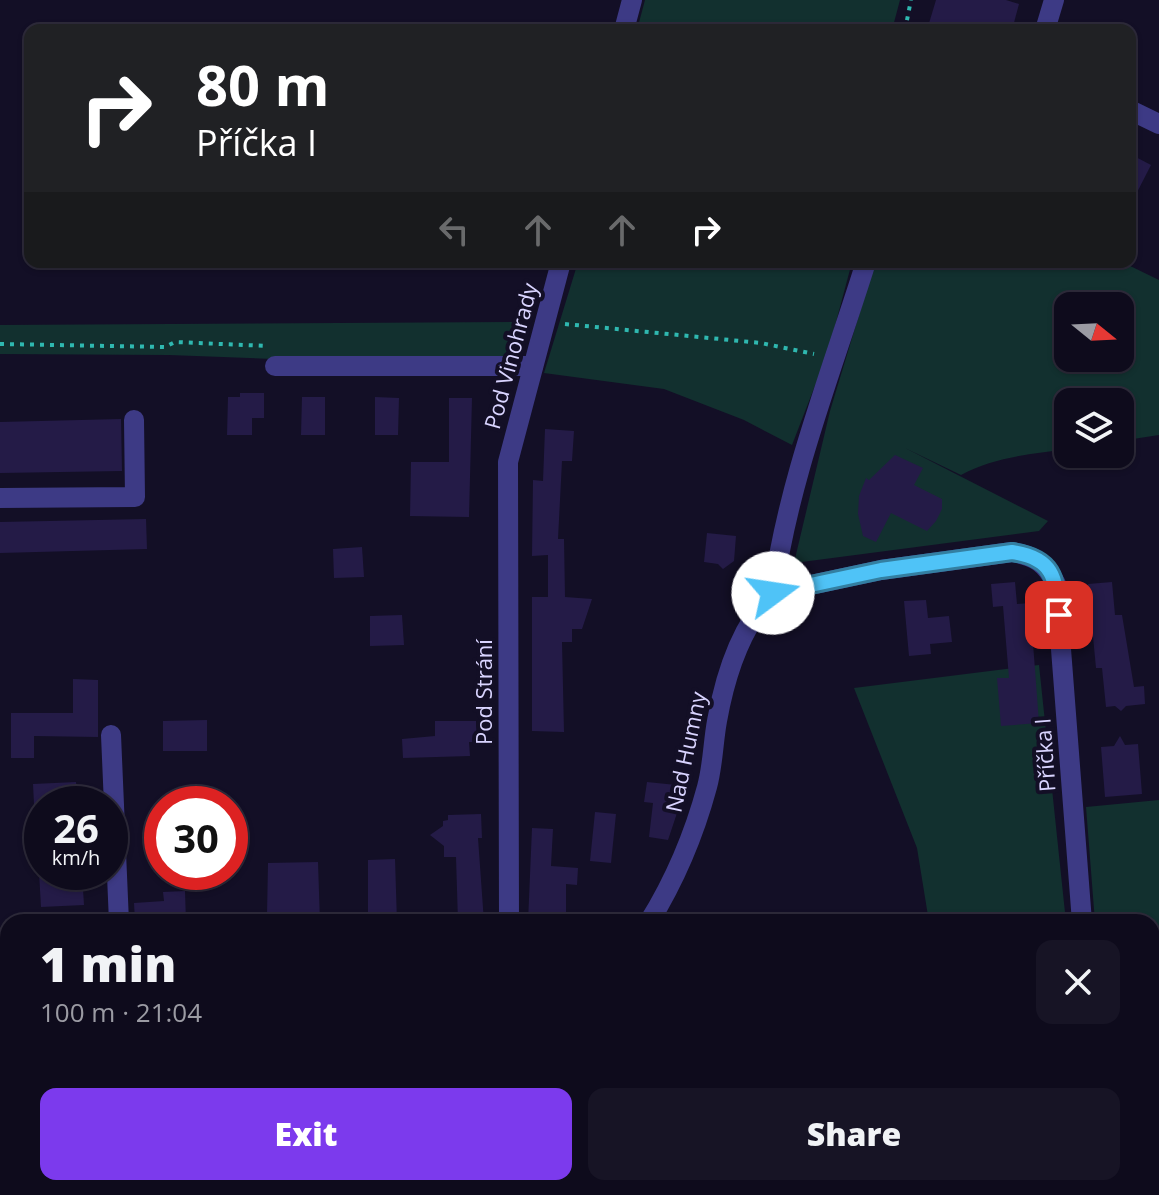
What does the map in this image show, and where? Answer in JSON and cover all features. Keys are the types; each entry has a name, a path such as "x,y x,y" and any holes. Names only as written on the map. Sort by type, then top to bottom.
{"street":[{"path":"626,24 632,0"},
{"path":"1047,24 1054,0"},
{"path":"1136,113 1159,124"},
{"name":"Pod Vinohrady","path":"508,462 559,268"},
{"name":"Nad Humny","path":"653,914 678,868 698,817 708,784 717,722 731,663 749,628 773,593 779,546 864,268"},
{"path":"275,366 328,357 533,366"},
{"path":"0,498 135,497 134,420"},
{"name":"Pod Strání","path":"508,462 509,914"},
{"name":"Příčka I","path":"773,593 881,570 1012,552 1030,555 1047,566 1056,584 1081,914"},
{"path":"111,735 119,914"}],"path":[{"path":"906,24 911,0"},
{"path":"545,322 761,343 835,362"}],"green space":[{"path":"645,0 900,0 894,24 639,24"},
{"path":"576,268 850,268 828,352 792,445 744,420 664,389 544,373"},
{"path":"873,268 1134,268 1159,280 1159,435 1134,439 1134,388 1054,388 1054,451 1000,460 961,475 905,448 1048,521 1039,531 794,563 830,411"},
{"path":"516,322 506,368 169,355 0,354 0,325"},
{"path":"1039,665 1065,914 928,914 917,848 854,688"},
{"path":"1159,800 1159,914 1094,914 1086,807"}],"building":[{"path":"936,0 1006,0 1019,4 1014,24 929,24"},
{"path":"1136,157 1151,165 1136,194"},
{"path":"240,393 264,393 264,418 252,418 252,435 227,435 228,397 240,397"},
{"path":"302,397 325,397 325,435 301,435"},
{"path":"375,397 399,398 398,435 375,435"},
{"path":"449,398 472,398 469,517 410,516 411,462 449,462"},
{"path":"121,419 122,471 0,473 0,422"},
{"path":"545,429 574,431 572,461 562,461 558,539 564,539 565,597 592,599 582,629 572,629 572,642 562,642 564,732 532,731 532,597 548,597 548,555 532,556 533,480 543,481"},
{"path":"895,455 923,468 914,485 942,499 942,509 927,531 891,513 876,542 863,536 858,514 859,496 866,478 869,480"},
{"path":"146,519 147,549 0,553 0,522"},
{"path":"707,533 736,536 734,561 723,569 718,564 704,562"},
{"path":"362,547 364,577 334,578 333,549"},
{"path":"1015,582 1017,604 1030,603 1039,723 1001,726 997,678 1009,678 1003,606 993,607 991,584"},
{"path":"1112,582 1115,615 1122,615 1134,687 1144,686 1145,704 1126,706 1121,711 1115,706 1106,707 1102,668 1096,668 1088,584"},
{"path":"926,600 928,618 949,616 952,642 930,644 931,654 909,656 904,601"},
{"path":"402,615 404,645 370,646 370,616"},
{"path":"73,679 98,680 98,737 34,736 34,758 11,758 11,713 73,713"},
{"path":"207,720 207,751 163,751 163,721"},
{"path":"435,721 476,721 477,742 469,742 470,756 403,758 402,739 435,736"},
{"path":"1120,736 1125,745 1138,744 1142,794 1105,797 1101,747 1114,746"},
{"path":"76,782 76,786 33,786"},
{"path":"647,782 686,786 668,840 649,837 653,803 644,802"},
{"path":"595,812 616,814 611,863 590,861"},
{"path":"481,814 482,838 478,838 483,914 458,914 456,857 444,857 444,846 430,835 443,826 448,815"},
{"path":"532,828 553,829 551,866 578,868 577,885 566,884 566,914 528,914"},
{"path":"395,859 397,914 368,914 368,860"},
{"path":"318,862 320,914 267,914 268,863"},
{"path":"40,890 83,890 84,905 41,907"},
{"path":"185,891 186,914 135,914 134,903 164,901 163,892"}],"route":[{"path":"773,593 881,570 1012,552 1030,555 1047,566 1056,584 1059,615"}]}
